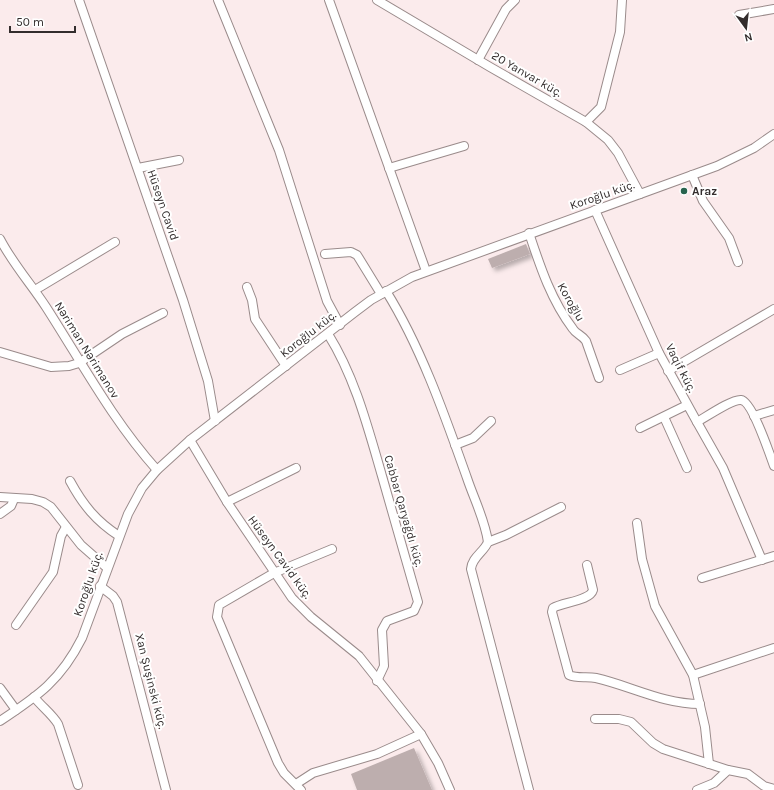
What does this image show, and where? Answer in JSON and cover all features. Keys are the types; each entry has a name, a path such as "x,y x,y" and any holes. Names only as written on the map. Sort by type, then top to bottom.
{"street":[{"name":"Hüseyn Cavid","path":"79,0 183,300 208,381 215,421"},
{"path":"218,0 279,150 327,301 340,325"},
{"path":"329,0 426,271"},
{"name":"20 Yanvar küç.","path":"377,0 586,122 608,140 618,153 640,194"},
{"path":"478,60 506,9 515,0"},
{"path":"586,122 601,107 620,32 622,0"},
{"path":"739,15 774,9"},
{"name":"Koroğlu küç.","path":"0,721 34,697 61,673 73,656 82,638 106,567 128,514 142,488 157,470 190,440 328,334 384,292 426,271 692,175 773,139"},
{"path":"389,168 464,146"},
{"path":"138,168 179,160"},
{"path":"692,175 703,202 729,238 738,262"},
{"name":"Vaqif küç.","path":"594,210 659,353 723,468 762,560"},
{"name":"Koroğlu","path":"529,233 541,270 550,290 574,331 583,336 586,341 599,378"},
{"name":"Nəriman Nərimanov","path":"0,239 17,268 35,290 79,363 123,430 157,470"},
{"path":"35,290 115,242"},
{"path":"325,254 351,252 356,255 399,312 416,348 456,445 488,542"},
{"path":"247,287 252,300 255,319 286,366"},
{"path":"668,371 774,309"},
{"path":"0,352 51,367 69,366 79,363 122,334 163,313"},
{"name":"Cabbar Qaryağdı küç.","path":"328,334 341,358 358,399 375,452 418,602 417,608 414,611 387,621 384,625 382,630 384,666 377,681"},
{"path":"620,370 659,353"},
{"path":"697,422 734,402 740,400 745,402 754,416 774,466"},
{"path":"640,428 687,405"},
{"path":"754,416 774,410"},
{"path":"664,417 687,468"},
{"path":"456,445 473,438 491,421"},
{"name":"Hüseyn Cavid küç.","path":"190,440 227,502 292,598 311,617 359,656 377,681 421,734 438,763 450,790"},
{"path":"227,502 296,468"},
{"path":"70,481 81,502 94,517 119,536"},
{"path":"0,497 32,499 43,502 51,507 81,545 106,567"},
{"path":"0,514 11,506 14,499"},
{"path":"529,790 471,569 474,559 485,548 488,542 506,535 561,507"},
{"path":"638,523 642,559 655,606 693,675 705,727 709,764"},
{"path":"16,625 53,572 61,536 66,527"},
{"path":"332,549 274,573 219,606 217,617 278,763 284,773 298,787 313,773 377,754 421,734"},
{"path":"702,578 774,556"},
{"path":"587,565 593,590 592,594 553,608 552,612 569,675 574,678 595,678 650,696 688,704 700,704"},
{"name":"Xan Şuşinski küç.","path":"100,586 113,596 117,602 166,790"},
{"path":"693,675 774,648"},
{"path":"0,688 16,710"},
{"path":"34,697 44,709 54,717 58,724 78,784"},
{"path":"595,719 620,719 631,722 653,744 709,764 748,774 764,788 774,789"},
{"path":"697,790 714,783 728,770"}],"building":[{"path":"526,244 530,254 492,268 488,259"},
{"path":"414,748 432,790 357,790 351,774"}],"place":[{"name":"Araz","path":"684,191"}]}
